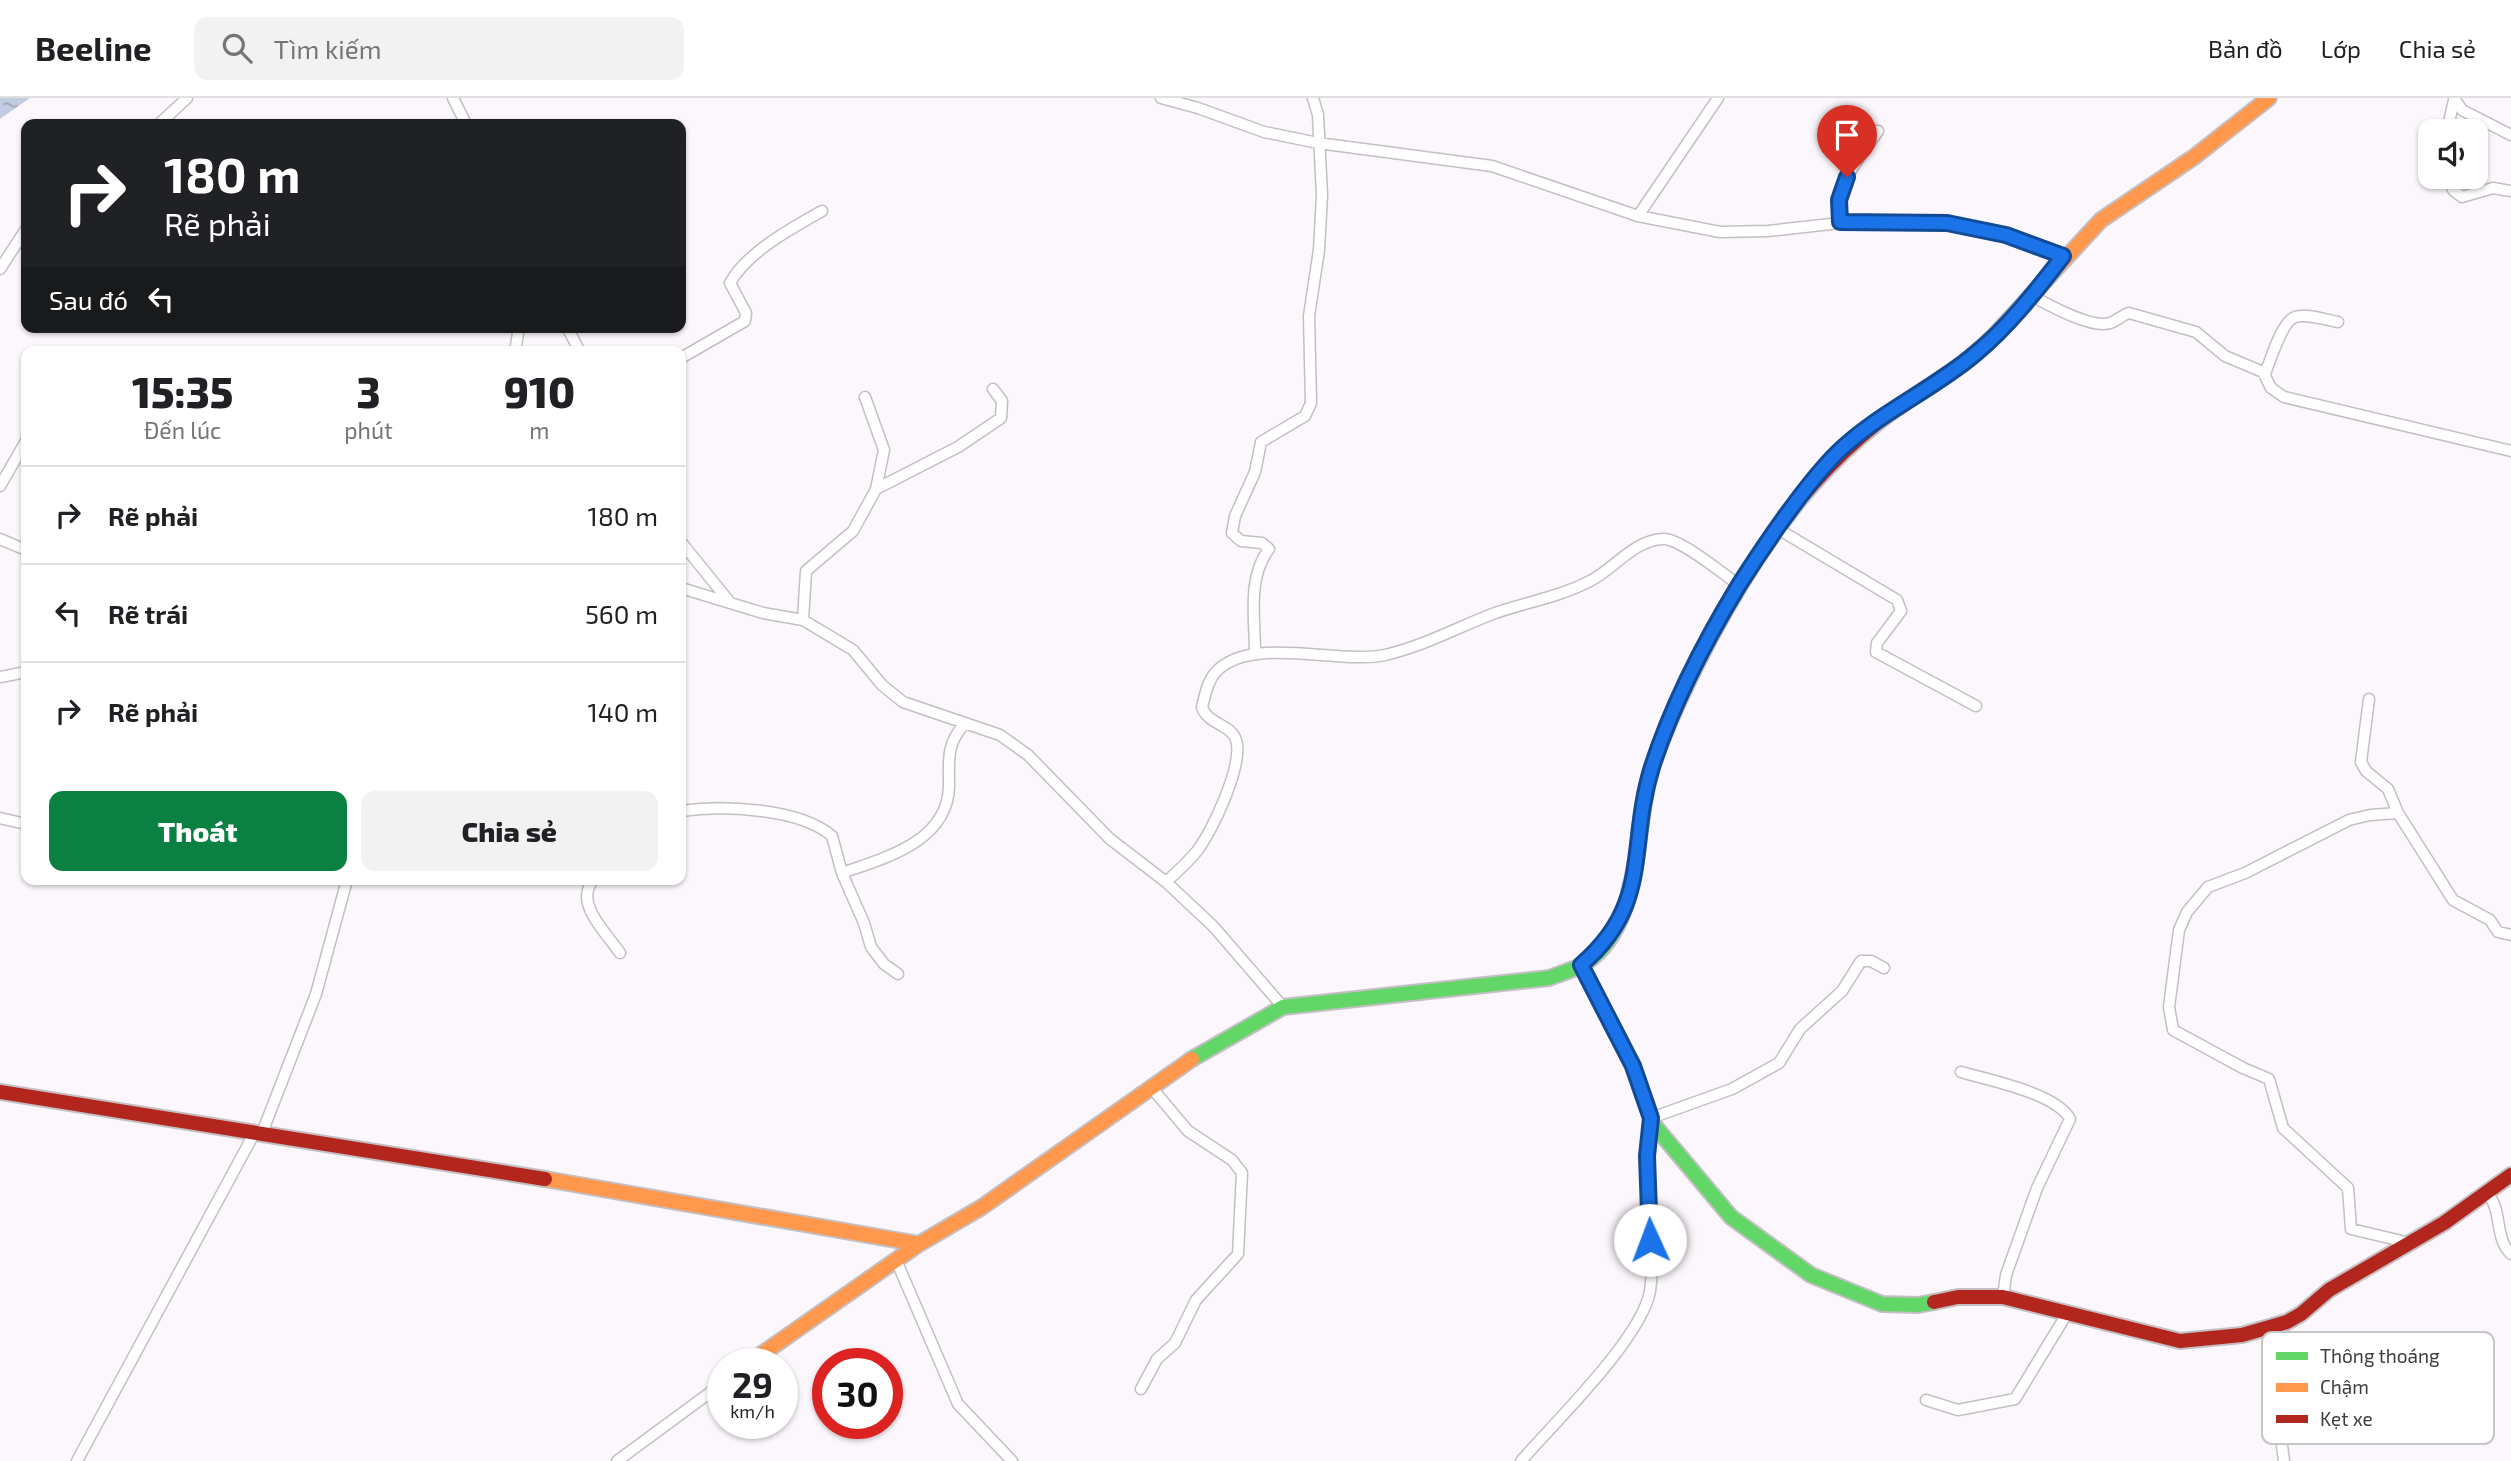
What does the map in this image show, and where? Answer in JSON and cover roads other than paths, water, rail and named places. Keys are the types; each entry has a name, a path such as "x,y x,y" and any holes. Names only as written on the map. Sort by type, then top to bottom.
{"street":[{"path":"164,119 187,98"},
{"path":"453,98 464,119"},
{"path":"1161,98 1198,108 1264,132 1318,143 1492,166 1638,216 1720,232 1768,231 1840,222 1947,223 2006,235 2063,256"},
{"path":"1255,653 1255,587 1258,569 1269,549 1262,543 1241,541 1232,533 1235,516 1255,472 1261,442 1305,416 1311,403 1309,316 1318,264 1322,195 1313,98"},
{"path":"1638,216 1718,98"},
{"path":"770,1348 919,1244 982,1207 1208,1048 1283,1007 1549,978 1568,974 1581,965 1602,947 1622,915 1635,874 1644,804 1654,763 1673,715 1740,585 1778,529 1839,452 1881,418 1975,355 2032,296 2063,256 2102,219 2194,156 2269,98"},
{"path":"2450,119 2454,99"},
{"path":"2454,99 2462,110 2511,135"},
{"path":"1840,222 1839,200 1843,185 1878,131"},
{"path":"2453,189 2462,197 2493,188 2511,191"},
{"path":"686,355 746,321 747,313 730,283 735,274 760,252 821,211"},
{"path":"0,269 21,237"},
{"path":"2032,296 2062,312 2100,324 2135,313 2189,330 2224,356 2265,374 2271,388 2284,397 2510,447"},
{"path":"2265,374 2289,320 2299,316 2338,321"},
{"path":"876,489 958,447 1001,418 1002,401 993,389"},
{"path":"803,620 806,571 853,531 876,489 884,450 865,397"},
{"path":"0,486 21,450"},
{"path":"1778,529 1897,600 1901,611 1877,643 1877,652 1976,706"},
{"path":"0,539 21,548"},
{"path":"1167,882 1198,850 1217,817 1232,775 1237,742 1231,732 1208,717 1202,708 1210,682 1227,663 1255,653 1344,658 1385,655 1430,641 1502,611 1549,600 1591,580 1633,550 1662,539 1677,541 1740,585"},
{"path":"686,548 728,600"},
{"path":"686,589 728,600 763,613 803,620 853,650 882,685 903,702 1000,735 1028,755 1110,839 1167,882 1242,958 1283,1007"},
{"path":"0,677 21,673"},
{"path":"2369,699 2361,762 2366,771 2388,789 2398,814 2453,900 2490,920 2498,932 2511,935"},
{"path":"842,873 919,841 931,830 946,800 948,756 964,724"},
{"path":"686,811 740,809 804,823 832,836 842,873 864,923 871,947 884,964 898,974"},
{"path":"2398,814 2370,814 2349,820 2245,873 2207,887 2187,912 2179,930 2169,1015 2171,1028 2182,1037 2269,1079 2283,1128 2347,1188 2353,1231 2406,1242"},
{"path":"0,818 21,823"},
{"path":"77,1461 258,1133 316,994 346,885"},
{"path":"590,885 585,892 587,904 620,953"},
{"path":"1652,1121 1732,1089 1766,1071 1784,1058 1803,1026 1842,991 1861,961 1871,961 1884,968"},
{"path":"1581,965 1633,1066 1652,1121 1731,1217 1811,1275 1869,1300 1894,1307 1958,1297 2003,1297 2143,1334 2180,1341 2218,1339 2267,1328 2301,1314 2329,1290 2406,1242 2444,1223 2511,1175"},
{"path":"1961,1072 2024,1091 2060,1109 2070,1119 2037,1188 2006,1275 2003,1297"},
{"path":"1142,1389 1157,1359 1175,1343 1196,1300 1238,1254 1242,1182 1242,1173 1236,1162 1188,1131 1151,1087"},
{"path":"0,1092 919,1244"},
{"path":"1521,1461 1617,1350 1644,1310 1651,1278 1647,1156 1652,1121"},
{"path":"2488,1194 2497,1209 2505,1248 2511,1254"},
{"path":"896,1260 958,1404 1012,1461"},
{"path":"1926,1400 1958,1410 2015,1399 2067,1312"},
{"path":"2267,1328 2268,1332"},
{"path":"617,1461 707,1395"}],"water":[{"path":"0,98 30,98 0,119"}]}
